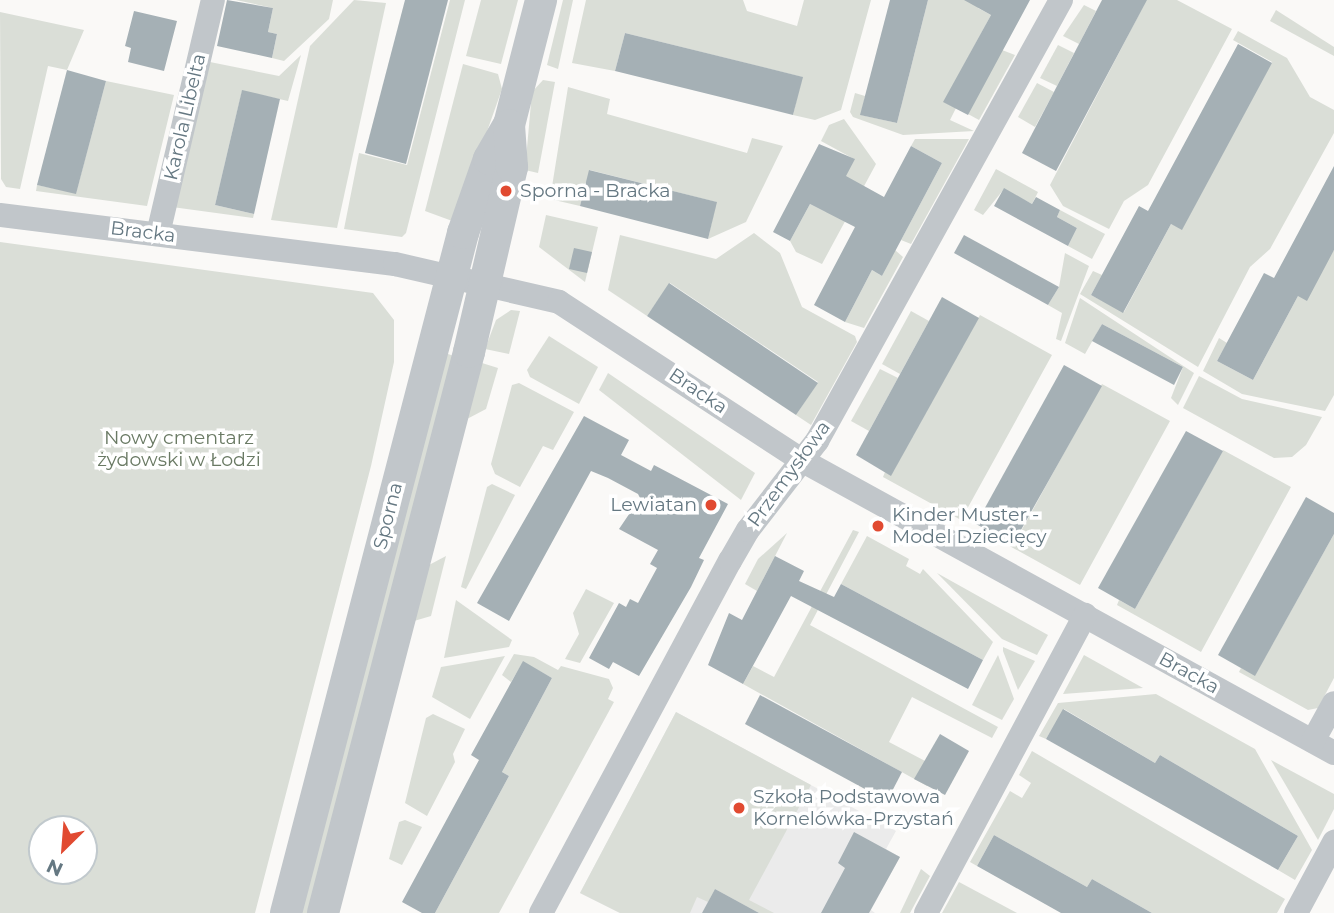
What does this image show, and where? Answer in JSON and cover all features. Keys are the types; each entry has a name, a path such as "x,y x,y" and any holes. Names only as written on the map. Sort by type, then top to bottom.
{"street":[{"name":"Karola Libelta","path":"158,234 213,0"},
{"name":"Sporna","path":"286,913 451,278 489,159 509,125 541,0"},
{"name":"Przemysłowa","path":"541,913 748,530 803,461 1061,0"},
{"name":"Sporna","path":"323,913 512,167 509,125"},
{"name":"Bracka","path":"0,215 395,264 532,294 568,306 803,461 1324,747"},
{"path":"926,913 1085,615"},
{"path":"1324,747 1334,703"},
{"path":"1296,913 1334,842"}],"shaded area":[{"name":"Szkoła Podstawowa Kornelówka-Przystań","path":"676,712 896,831 886,849 900,857 871,910 875,913 620,913 580,893"}],"green space":[{"path":"236,0 333,0 329,19 284,61 272,58 277,34 268,32 273,8"},
{"path":"354,0 386,3 337,228 271,220 310,46"},
{"path":"450,0 465,0 406,233 402,237 344,229 359,153 407,165"},
{"path":"481,0 518,0 501,64 466,56"},
{"path":"563,0 573,0 558,69 547,65"},
{"path":"586,0 743,0 747,11 797,26 804,0 871,0 841,110 815,120 793,115 802,77 625,33 615,71 572,63"},
{"path":"928,0 982,0 978,8 991,15 944,102 956,108 950,120 974,131 903,135 853,117 850,112 855,93 865,96 861,115 897,123"},
{"path":"1135,0 1177,0 1232,29 1148,185 1124,201 1109,229 1063,206 1050,185 1144,5"},
{"path":"1084,5 1096,11 1079,44 1063,36"},
{"path":"1276,10 1334,47 1334,56 1270,21"},
{"path":"0,12 84,30 67,70 48,66 20,189 6,187 1,179"},
{"path":"1238,31 1287,58 1310,97 1334,110 1334,133 1270,249 1250,267 1198,367 1080,294 1093,271 1102,275 1091,295 1124,312 1171,224 1182,229 1272,62 1233,40"},
{"path":"1058,45 1074,53 1057,86 1040,78"},
{"path":"1002,50 1015,55 979,120 968,114"},
{"path":"301,55 288,101 242,91 215,205 254,214 253,218 172,207 205,61 279,76"},
{"path":"463,64 498,74 502,89 455,222 425,211"},
{"path":"543,80 555,82 538,173 525,170 532,92"},
{"path":"106,81 174,95 147,206 36,191 37,185 76,193"},
{"path":"1037,83 1054,92 1035,127 1018,117"},
{"path":"568,87 610,99 607,114 747,153 752,138 783,146 746,222 708,239 716,202 590,170 580,206 550,199"},
{"path":"844,119 876,164 822,264 796,252 790,241 810,204 826,212 854,159 821,141 829,125"},
{"path":"915,139 969,139 911,244 901,240 942,163 911,146"},
{"path":"996,169 1038,192 1032,204 1004,189 983,215 974,210"},
{"path":"1060,210 1105,234 1092,259 1068,246 1077,228 1057,217"},
{"path":"546,215 598,227 585,282 539,247"},
{"path":"754,233 780,253 802,307 855,336 857,342 811,425 796,415 818,382 670,283 647,316 608,290 620,235 716,259"},
{"name":"Nowy cmentarz żydowski w Łodzi","path":"0,242 373,293 394,320 394,362 371,466 255,913 0,913"},
{"path":"895,250 903,257 864,328 845,322 872,270 882,276"},
{"path":"1334,250 1334,395 1325,411 1242,394 1203,371 1219,338 1227,343 1217,361 1253,380 1298,296"},
{"path":"1065,253 1089,266 1061,341 1056,339 1062,313 1048,305 1059,287"},
{"path":"1080,298 1194,373 1178,405 1171,398 1183,367 1102,324 1085,354 1065,343"},
{"path":"511,310 520,311 509,354 485,349 496,320"},
{"path":"911,311 929,321 900,374 882,364"},
{"path":"980,315 1052,355 961,520 883,477 885,472 891,475"},
{"path":"549,336 598,367 579,404 530,377 527,370"},
{"path":"445,353 454,356 310,913 299,913"},
{"path":"482,363 498,368 486,409 467,419"},
{"path":"880,369 898,378 869,431 851,421"},
{"path":"608,373 755,473 741,500 599,390"},
{"path":"1199,376 1242,399 1322,417 1306,445 1292,457 1274,458 1183,408"},
{"path":"519,383 574,412 553,450 543,446 520,487 495,474 491,464 512,385"},
{"path":"1102,384 1170,421 1080,585 997,539 999,536 1014,544"},
{"path":"1223,450 1291,487 1201,652 1117,605 1119,600 1135,609"},
{"path":"492,484 515,495 466,589 461,587 487,487"},
{"path":"853,530 859,532 810,625 998,727 992,738 912,697 889,742 927,762 932,777 927,786 743,684 753,666 774,677"},
{"path":"787,533 757,591 745,584 758,559"},
{"path":"1334,534 1334,678 1318,708 1308,710 1239,672 1241,668 1255,675"},
{"path":"867,536 909,559 906,566 920,574 923,569 993,642 983,660 841,584"},
{"path":"446,556 431,616 414,621 429,565"},
{"path":"937,573 1048,635 1037,655 1002,639"},
{"path":"586,589 614,603 580,663 565,659 579,634 573,613"},
{"path":"456,600 512,640 509,647 444,658"},
{"path":"1003,647 1035,661 1018,690 1003,651"},
{"path":"514,654 534,657 558,670 561,666 609,679 613,688 608,699 614,702 499,913 435,913 509,776 502,772 552,678 523,662 511,682 502,675"},
{"path":"998,655 1014,699 1002,720 972,705"},
{"path":"1084,655 1143,688 1063,694"},
{"path":"505,656 470,719 432,697 441,667"},
{"path":"1156,694 1255,749 1312,850 1295,880 1278,870 1298,836 1160,755 1155,763 1064,709 1046,739 1039,736 1058,703"},
{"name":"Szkoła Podstawowa Kornelówka-Przystań","path":"676,712 811,785 749,900 774,913 759,913 715,889 708,902 697,897 690,913 620,913 580,893"},
{"path":"433,714 465,729 453,754 455,762 427,816 405,803 426,718"},
{"path":"1032,751 1285,899 1277,913 1152,913 1092,879 1087,887 994,835 977,866 970,862 1010,791 1022,798 1031,783 1019,775"},
{"path":"1271,760 1334,794 1334,809 1318,840"},
{"path":"405,820 422,827 402,865 389,859 399,822"},
{"path":"921,869 930,876 910,913 900,913"},
{"path":"959,882 1017,913 942,913"}],"building":[{"path":"227,0 273,8 268,32 277,34 272,58 217,46"},
{"path":"405,0 448,0 406,164 365,153"},
{"path":"890,0 928,0 897,123 860,115"},
{"path":"964,0 1030,0 968,115 943,102 991,15"},
{"path":"1102,0 1147,0 1056,171 1022,153"},
{"path":"134,11 177,21 164,71 128,62 131,48 125,46"},
{"path":"625,33 803,77 793,115 615,71"},
{"path":"1238,44 1272,63 1182,230 1171,224 1123,313 1091,295 1139,206 1148,211"},
{"path":"67,70 106,81 76,194 37,185"},
{"path":"242,90 280,99 254,214 215,205"},
{"path":"819,144 855,159 846,176 884,197 911,146 942,163 882,276 872,270 845,322 814,305 855,227 810,204 790,241 773,232"},
{"path":"1334,166 1334,250 1307,301 1298,296 1253,380 1217,361 1264,273 1274,278"},
{"path":"589,170 717,202 708,239 580,206"},
{"path":"1004,188 1032,204 1036,197 1060,210 1057,217 1077,228 1068,246 994,206"},
{"path":"964,235 1059,287 1048,305 954,253"},
{"path":"574,248 592,252 587,273 569,269"},
{"path":"669,283 818,383 796,415 647,316"},
{"path":"942,297 979,318 891,476 856,455"},
{"path":"1102,324 1183,367 1174,385 1092,341"},
{"path":"1064,365 1102,386 1013,544 976,524"},
{"path":"584,416 629,440 621,455 651,471 654,465 728,504 699,558 704,560 691,587 639,676 613,662 609,669 589,658 619,603 626,607 630,599 638,603 657,568 650,564 658,550 619,529 640,498 638,494 608,478 591,471 509,621 477,603"},
{"path":"1186,431 1223,451 1135,609 1098,588"},
{"path":"1306,497 1334,513 1334,534 1255,676 1218,655"},
{"path":"775,556 804,571 799,581 834,597 841,584 983,660 968,689 791,596 743,684 708,665 729,613 742,620"},
{"path":"523,661 552,678 502,772 509,776 435,913 422,913 402,902 479,760 471,755"},
{"path":"760,695 902,772 887,801 745,724"},
{"path":"1063,709 1155,763 1160,755 1298,836 1278,870 1046,739"},
{"path":"940,734 969,751 945,795 914,779"},
{"path":"854,832 900,857 869,913 821,913 845,868 838,863"},
{"path":"994,835 1087,887 1092,879 1152,913 1061,913 977,866"},
{"path":"715,889 759,913 702,913"}],"place":[{"name":"Sporna - Bracka","path":"506,191"},
{"name":"Lewiatan","path":"711,505"},
{"name":"Kinder Muster - Model Dziecięcy","path":"878,526"},
{"name":"Szkoła Podstawowa Kornelówka-Przystań","path":"739,808"}]}
